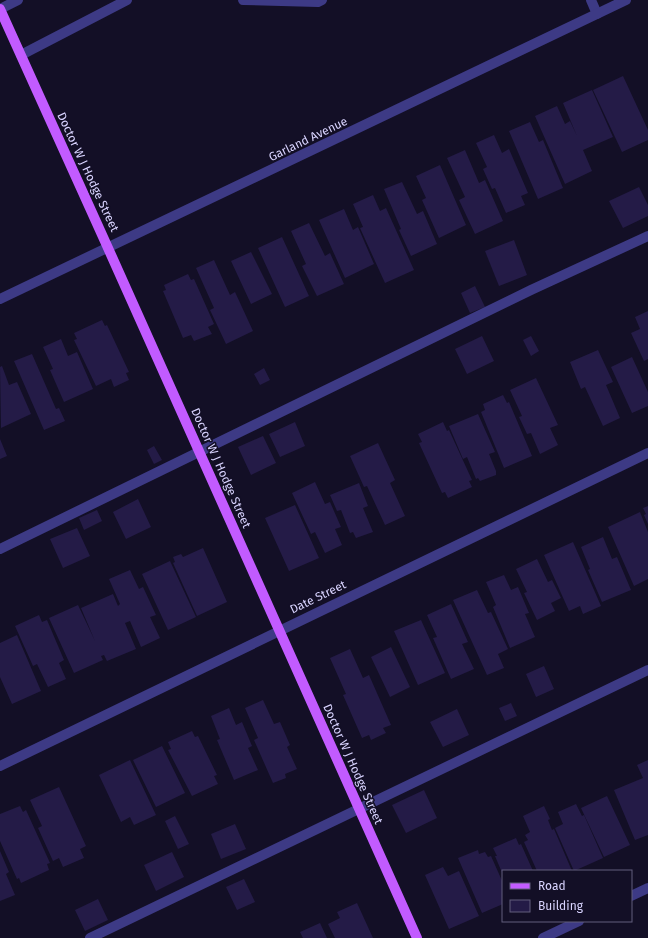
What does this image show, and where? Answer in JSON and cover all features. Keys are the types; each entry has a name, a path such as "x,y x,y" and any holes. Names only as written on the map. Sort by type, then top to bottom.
{"main road":[{"name":"Doctor W J Hodge Street","path":"0,9 417,938"}],"street":[{"path":"0,9 18,0"},
{"path":"21,55 127,0"},
{"path":"243,0 318,2 322,0"},
{"path":"591,0 597,14"},
{"name":"Garland Avenue","path":"0,300 626,0"},
{"path":"0,549 531,290 648,236"},
{"name":"Date Street","path":"0,766 648,453"},
{"path":"90,938 648,670"},
{"path":"632,896 648,888"},
{"path":"543,938 577,922"}],"building":[{"path":"623,76 648,130 648,140 622,152 593,90"},
{"path":"592,90 613,137 583,150 592,171 565,184 535,116 557,106 565,124 570,121 577,136 563,103"},
{"path":"530,122 539,142 543,140 563,188 538,199 509,131"},
{"path":"494,135 502,153 509,149 528,193 521,196 525,205 506,213 495,188 492,189 483,169 487,167 476,143"},
{"path":"465,150 479,183 485,180 503,221 475,234 459,200 465,197 447,158"},
{"path":"440,165 466,225 439,238 422,200 426,198 416,176"},
{"path":"402,182 417,214 423,211 437,244 411,256 399,230 401,229 384,189"},
{"path":"639,187 648,205 648,216 623,228 609,201"},
{"path":"373,195 380,211 386,208 414,270 385,283 360,228 363,227 353,204"},
{"path":"344,209 353,230 358,227 374,264 345,278 319,220"},
{"path":"309,223 325,256 330,253 344,284 317,296 302,266 306,264 291,231"},
{"path":"282,237 309,296 285,307 258,248"},
{"path":"514,240 527,275 499,286 485,251"},
{"path":"251,252 272,294 251,304 231,261"},
{"path":"214,260 230,295 235,292 253,331 226,344 210,310 214,308 196,268"},
{"path":"188,274 191,280 194,279 214,324 208,327 212,334 194,341 191,335 183,338 163,291 166,290 164,285"},
{"path":"475,286 485,307 470,313 461,293"},
{"path":"648,311 648,359 644,361 631,333 640,329 635,317"},
{"path":"102,320 105,326 107,325 129,372 126,373 129,380 114,387 111,379 96,386 74,340 77,339 74,333"},
{"path":"482,336 494,361 467,374 455,349"},
{"path":"531,336 539,351 531,356 523,340"},
{"path":"61,339 68,356 77,352 93,389 64,402 50,370 53,369 43,347"},
{"path":"598,350 613,382 606,385 620,418 603,426 585,387 581,389 570,362"},
{"path":"32,354 56,409 59,408 65,421 44,430 14,361"},
{"path":"632,357 648,392 648,406 632,413 611,367"},
{"path":"2,366 9,385 17,382 31,414 1,428 0,367"},
{"path":"264,368 270,380 260,385 254,374"},
{"path":"536,378 558,425 550,428 558,445 540,454 531,433 527,434 519,417 522,416 510,390"},
{"path":"503,395 507,403 509,402 532,456 504,468 481,412 485,410 483,404"},
{"path":"478,414 495,452 489,454 496,471 496,475 480,481 478,478 476,479 467,457 463,459 449,426"},
{"path":"295,422 305,446 280,457 269,434"},
{"path":"443,422 447,431 449,430 472,480 469,481 472,487 448,498 445,492 442,493 419,443 422,442 418,434"},
{"path":"263,436 276,463 251,475 238,447"},
{"path":"0,439 7,456 0,459"},
{"path":"378,443 395,480 390,483 405,516 385,525 367,486 364,487 350,456"},
{"path":"154,446 162,460 154,464 147,450"},
{"path":"315,482 325,504 330,502 341,527 335,529 342,545 325,553 315,532 311,534 292,493"},
{"path":"359,483 368,506 363,508 373,532 356,538 353,532 350,533 341,510 337,511 330,495"},
{"path":"138,499 151,527 126,539 113,512"},
{"path":"295,505 319,558 289,571 265,518"},
{"path":"648,506 648,524 643,508"},
{"path":"97,510 102,521 84,530 79,518"},
{"path":"640,512 648,532 648,579 634,586 608,527"},
{"path":"77,528 90,556 63,568 50,539"},
{"path":"603,537 612,559 617,557 631,590 602,602 588,570 590,569 581,547"},
{"path":"573,542 601,606 583,614 580,606 569,611 544,555"},
{"path":"203,548 227,602 197,616 173,563 175,562 173,557 181,554 183,557"},
{"path":"537,559 548,582 552,580 561,598 551,603 555,611 537,620 524,593 527,592 516,569"},
{"path":"170,561 196,617 168,630 142,574"},
{"path":"130,570 139,589 143,587 156,615 150,617 160,638 141,647 130,621 125,623 136,649 107,661 104,655 101,656 103,660 74,673 49,618 78,605 95,641 81,608 113,594 118,606 120,604 109,579"},
{"path":"504,575 511,590 518,587 529,613 525,614 535,637 510,648 493,607 496,605 486,582"},
{"path":"477,590 488,613 491,612 508,649 498,654 504,668 487,675 453,600"},
{"path":"451,604 468,642 462,644 474,669 451,679 433,638 437,637 427,615"},
{"path":"39,615 42,622 47,620 64,660 59,663 66,679 48,687 37,664 33,666 15,626"},
{"path":"421,620 445,673 418,685 394,631"},
{"path":"17,635 41,691 12,704 0,677 0,643"},
{"path":"391,647 410,687 390,697 371,657"},
{"path":"350,649 363,678 369,675 391,725 383,728 386,733 371,740 369,735 362,738 343,695 346,694 330,658"},
{"path":"544,666 554,689 536,697 526,674"},
{"path":"263,700 274,724 280,722 290,745 287,747 297,769 285,774 286,778 273,783 254,740 258,738 245,708"},
{"path":"511,703 517,716 505,721 499,708"},
{"path":"229,708 236,725 242,722 252,746 248,748 258,770 234,780 217,740 220,739 211,716"},
{"path":"457,709 469,735 443,747 430,722"},
{"path":"192,731 195,737 198,736 217,775 214,776 218,784 192,796 168,750 171,749 168,742"},
{"path":"162,746 185,793 156,807 133,760"},
{"path":"130,760 156,815 134,825 130,817 121,822 99,775"},
{"path":"648,760 648,835 635,840 614,790 643,778 637,765"},
{"path":"59,787 86,846 80,849 84,858 63,867 59,858 53,861 38,828 42,826 30,800"},
{"path":"424,790 437,818 406,833 392,805"},
{"path":"607,796 630,845 604,857 581,808"},
{"path":"576,804 582,816 584,815 603,858 574,870 555,828 563,824 558,812"},
{"path":"20,806 23,812 26,810 50,863 47,864 49,870 21,883 19,878 17,879 0,841 0,814"},
{"path":"544,806 550,819 548,820 552,830 554,829 572,870 537,870 524,842 528,840 525,835 530,832 523,816"},
{"path":"175,816 189,844 178,849 165,821"},
{"path":"235,824 246,849 221,859 211,834"},
{"path":"516,838 519,845 521,844 533,870 502,870 502,873 493,848"},
{"path":"478,850 479,854 485,852 488,857 491,856 502,881 502,904 482,913 458,858"},
{"path":"0,851 9,872 6,874 15,895 0,901"},
{"path":"172,852 184,877 156,891 144,865"},
{"path":"443,867 448,876 459,871 479,916 449,929 425,875"},
{"path":"244,879 255,902 237,910 226,887"},
{"path":"98,899 108,920 85,931 75,910"},
{"path":"357,903 373,938 335,938 328,924 340,918 337,912"},
{"path":"320,923 327,938 303,938 300,932"}]}
